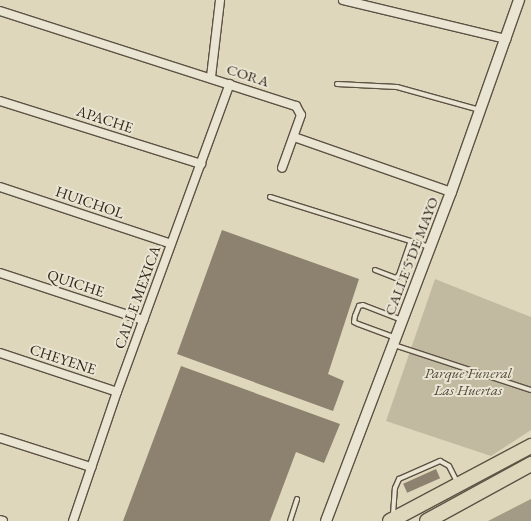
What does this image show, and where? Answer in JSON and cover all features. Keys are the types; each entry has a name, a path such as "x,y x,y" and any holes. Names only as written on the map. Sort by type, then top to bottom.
{"highway":[{"path":"392,520 531,446"},
{"path":"427,521 531,464"}],"street":[{"path":"211,77 220,0"},
{"path":"343,0 506,39"},
{"name":"CALLE 5 DE MAYO","path":"326,521 451,192 519,0"},
{"name":"CORA","path":"0,11 211,77 296,106 301,115 282,168"},
{"name":"CALLE MEXICA","path":"72,521 143,320 230,84"},
{"name":"APACHE","path":"0,101 201,164"},
{"path":"294,137 451,192"},
{"name":"HUICHOL","path":"0,187 171,244"},
{"name":"QUICHE","path":"0,273 143,320"},
{"name":"CHEYENE","path":"0,353 117,392"},
{"path":"0,438 91,467"}],"lane":[{"path":"337,84 397,87 480,110"},
{"path":"270,197 430,248"},
{"path":"375,270 396,278 399,275 411,241"},
{"path":"403,321 363,305 360,306 354,316 354,322 395,342 531,390"},
{"path":"392,520 395,488 399,479 440,461 449,466 458,484"},
{"path":"290,521 297,499"}],"green space":[{"name":"Parque Funeral Las Huertas","path":"435,279 531,317 531,430 491,456 386,421"}],"shaded area":[{"path":"531,499 531,521 488,521"}],"building":[{"path":"222,230 359,279 328,374 344,381 333,411 177,354"},
{"path":"181,366 340,424 324,463 296,452 270,521 123,521"},
{"path":"436,469 440,478 407,493 403,484"}]}
